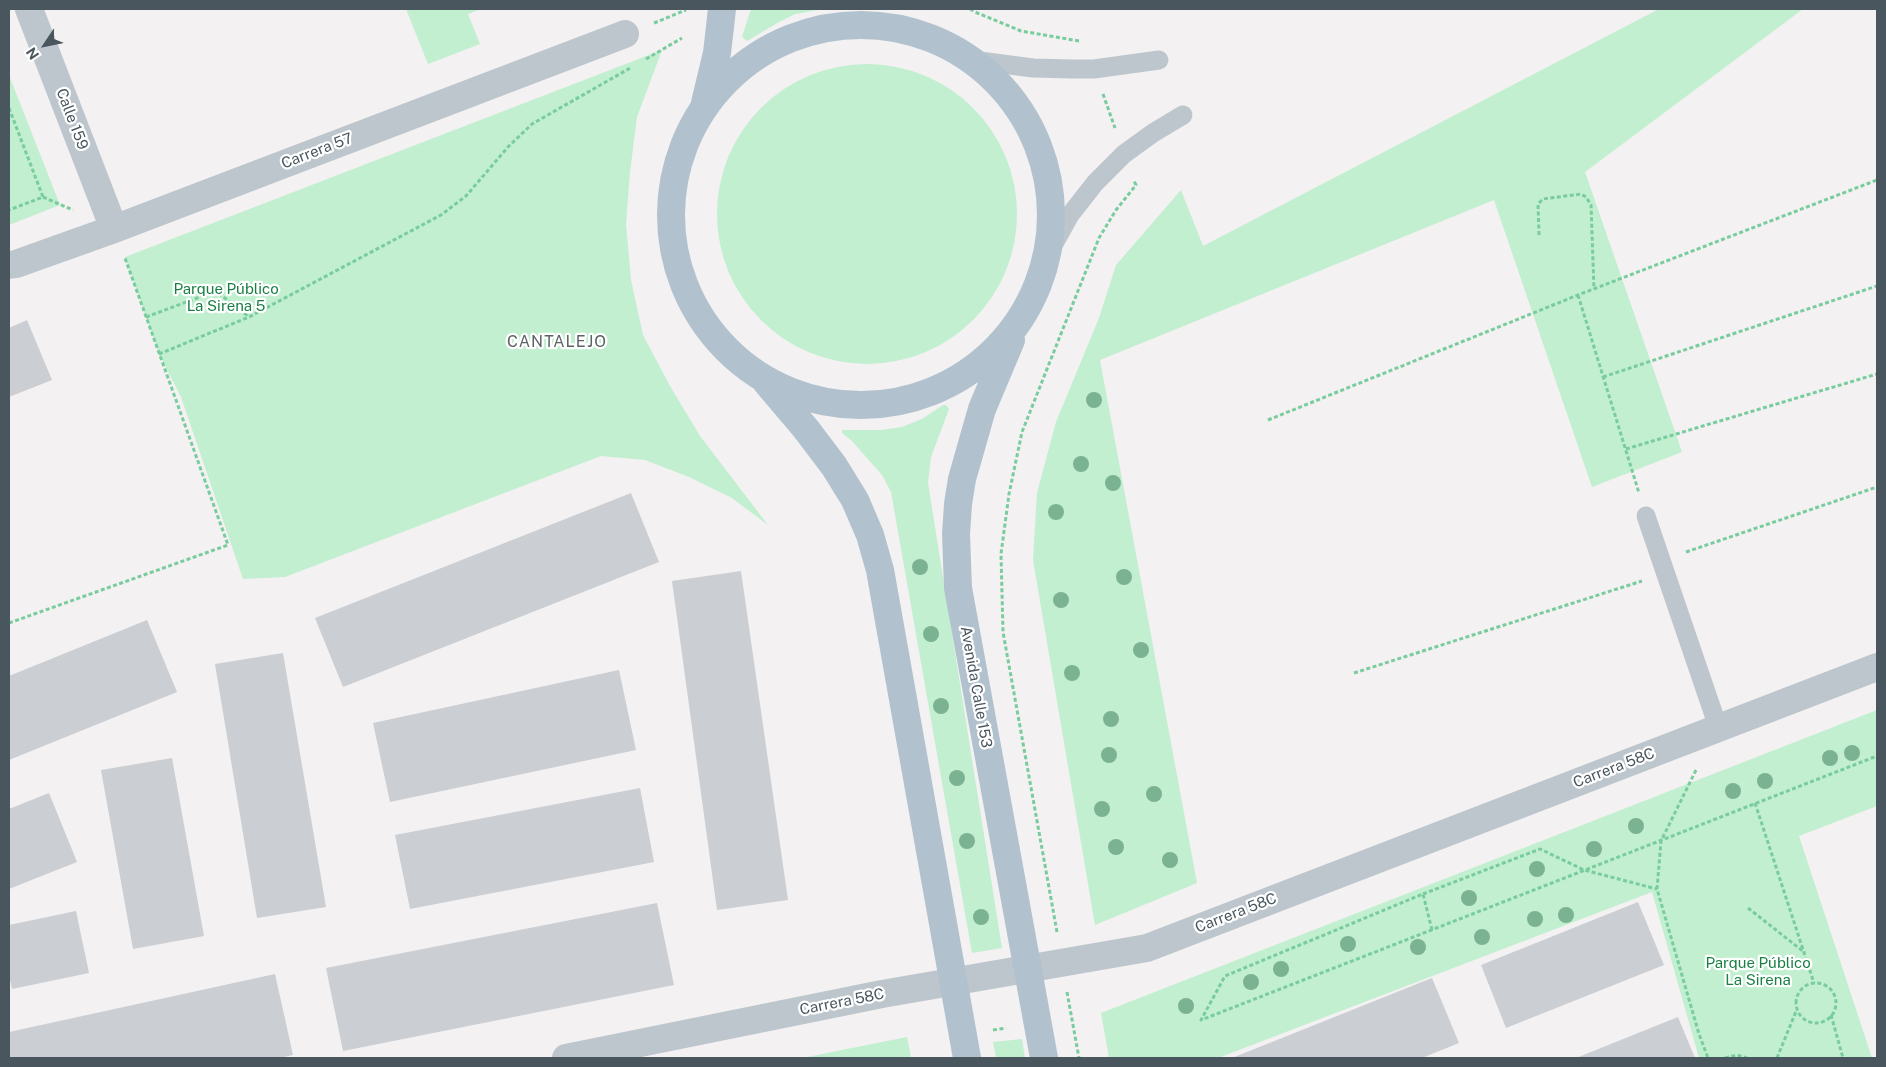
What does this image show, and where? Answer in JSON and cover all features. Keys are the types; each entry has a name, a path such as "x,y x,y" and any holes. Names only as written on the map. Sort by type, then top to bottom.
{"main road":[{"path":"705,106 717,53 722,9"},
{"path":"892,9 939,41 972,60 1004,89 1028,124 1044,164 1051,207 1050,251 1037,288 1018,322 992,354 958,379 920,396 879,405 837,404 797,393 759,374 735,356 714,334 696,308 684,281 675,252 672,221 673,191 678,161 690,132 705,106 724,83 748,61 777,43 808,32 841,25 874,25 907,30 939,41"},
{"name":"Avenida Calle 153","path":"1018,322 982,409 971,444 958,504 956,534 958,588 1044,1058"},
{"path":"759,374 806,429 834,466 855,500 870,536 880,570 967,1058"}],"street":[{"name":"Calle 159","path":"29,9 114,229"},
{"name":"Carrera 57","path":"9,265 114,229 625,34"},
{"name":"Carrera 58C","path":"566,1058 882,994 1146,948 1877,667"}],"lane":[{"path":"972,60 1033,68 1094,69 1159,60"},
{"path":"1050,251 1070,215 1095,183 1124,154 1153,133 1184,115"},
{"path":"1646,516 1718,728"}],"path":[{"path":"970,9 1022,30 1084,42"},
{"path":"625,34 686,10"},
{"path":"640,62 682,38"},
{"path":"159,354 249,317 441,215 466,196 508,147 532,124 632,66"},
{"path":"1103,94 1116,130"},
{"path":"9,108 43,197 9,210"},
{"path":"1268,420 1578,295 1877,180"},
{"path":"1053,911 1003,632 1001,554 1009,494 1022,432 1099,238 1116,210 1136,185"},
{"path":"1538,236 1538,204 1540,202 1581,194 1586,197 1591,205 1594,289"},
{"path":"9,623 228,545 114,229"},
{"path":"1603,377 1877,286"},
{"path":"146,317 216,291 249,317"},
{"path":"1578,295 1646,516"},
{"path":"1626,450 1877,374"},
{"path":"1354,674 1664,567 1877,487"},
{"path":"1708,1058 1698,1034 1657,889 1661,842 1718,728"},
{"path":"1657,889 1584,870 1540,850 1423,894 1225,976 1202,1020 1584,870 1661,842 1877,756"},
{"path":"1755,803 1814,983"},
{"path":"1423,894 1432,930"},
{"path":"1748,908 1804,952"},
{"path":"1777,1058 1797,1009 1799,991 1803,987 1814,983 1827,986 1835,996 1835,1010 1821,1022 1809,1022 1797,1009"},
{"path":"1831,1015 1843,1058"},
{"path":"1072,1017 1079,1058"},
{"path":"1725,1058 1736,1055 1747,1058"}],"green space":[{"path":"406,9 481,9 468,14 480,44 428,64"},
{"path":"751,9 824,9 795,14 747,41 742,37"},
{"path":"1659,9 1803,9 1585,172 1682,452 1592,487 1494,200 1100,360 1197,883 1095,925 1033,560 1037,493 1056,422 1099,318 1116,265 1181,190 1203,246"},
{"name":"Parque Público La Sirena 5","path":"662,50 637,117 626,225 631,280 643,335 670,386 700,436 768,525 732,498 689,477 645,460 601,456 285,577 243,579 181,397 159,354 125,257"},
{"path":"867,64 896,67 924,76 950,89 973,108 992,131 1005,157 1014,185 1017,214 1014,243 1005,271 992,297 973,320 950,339 924,352 896,361 867,364 838,361 810,352 784,339 761,320 742,297 729,271 720,243 717,214 720,185 729,157 742,131 761,108 784,89 810,76 838,67"},
{"path":"9,75 60,205 9,225"},
{"path":"943,405 946,405 949,409 931,457 928,483 1002,948 972,953 891,492 882,475 852,441 842,433 842,430 881,430 902,427 922,419"},
{"name":"Parque Público La Sirena","path":"1877,710 1877,806 1799,836 1872,1058 1699,1058 1652,892 1218,1058 1109,1058 1101,1013"},
{"path":"907,1037 911,1058 802,1058"},
{"path":"1022,1039 1025,1058 996,1058 993,1042"}],"building":[{"path":"27,320 52,380 9,397 9,328"},
{"path":"631,493 659,562 343,687 315,618"},
{"path":"741,571 788,900 717,910 672,581"},
{"path":"147,620 177,692 9,760 9,676"},
{"path":"283,653 326,907 257,918 215,664"},
{"path":"619,670 636,750 390,802 373,723"},
{"path":"172,758 204,936 133,949 101,770"},
{"path":"640,788 654,862 410,909 395,835"},
{"path":"49,793 77,862 9,889 9,809"},
{"path":"1638,902 1664,965 1506,1028 1481,965"},
{"path":"657,903 674,985 343,1051 326,968"},
{"path":"76,911 89,973 12,989 9,975 9,925"},
{"path":"275,974 293,1055 279,1058 9,1058 9,1032"},
{"path":"1432,978 1459,1043 1422,1058 1232,1058"},
{"path":"1678,1017 1695,1058 1576,1058"}],"district":[{"name":"CANTALEJO","path":"557,342"}]}
